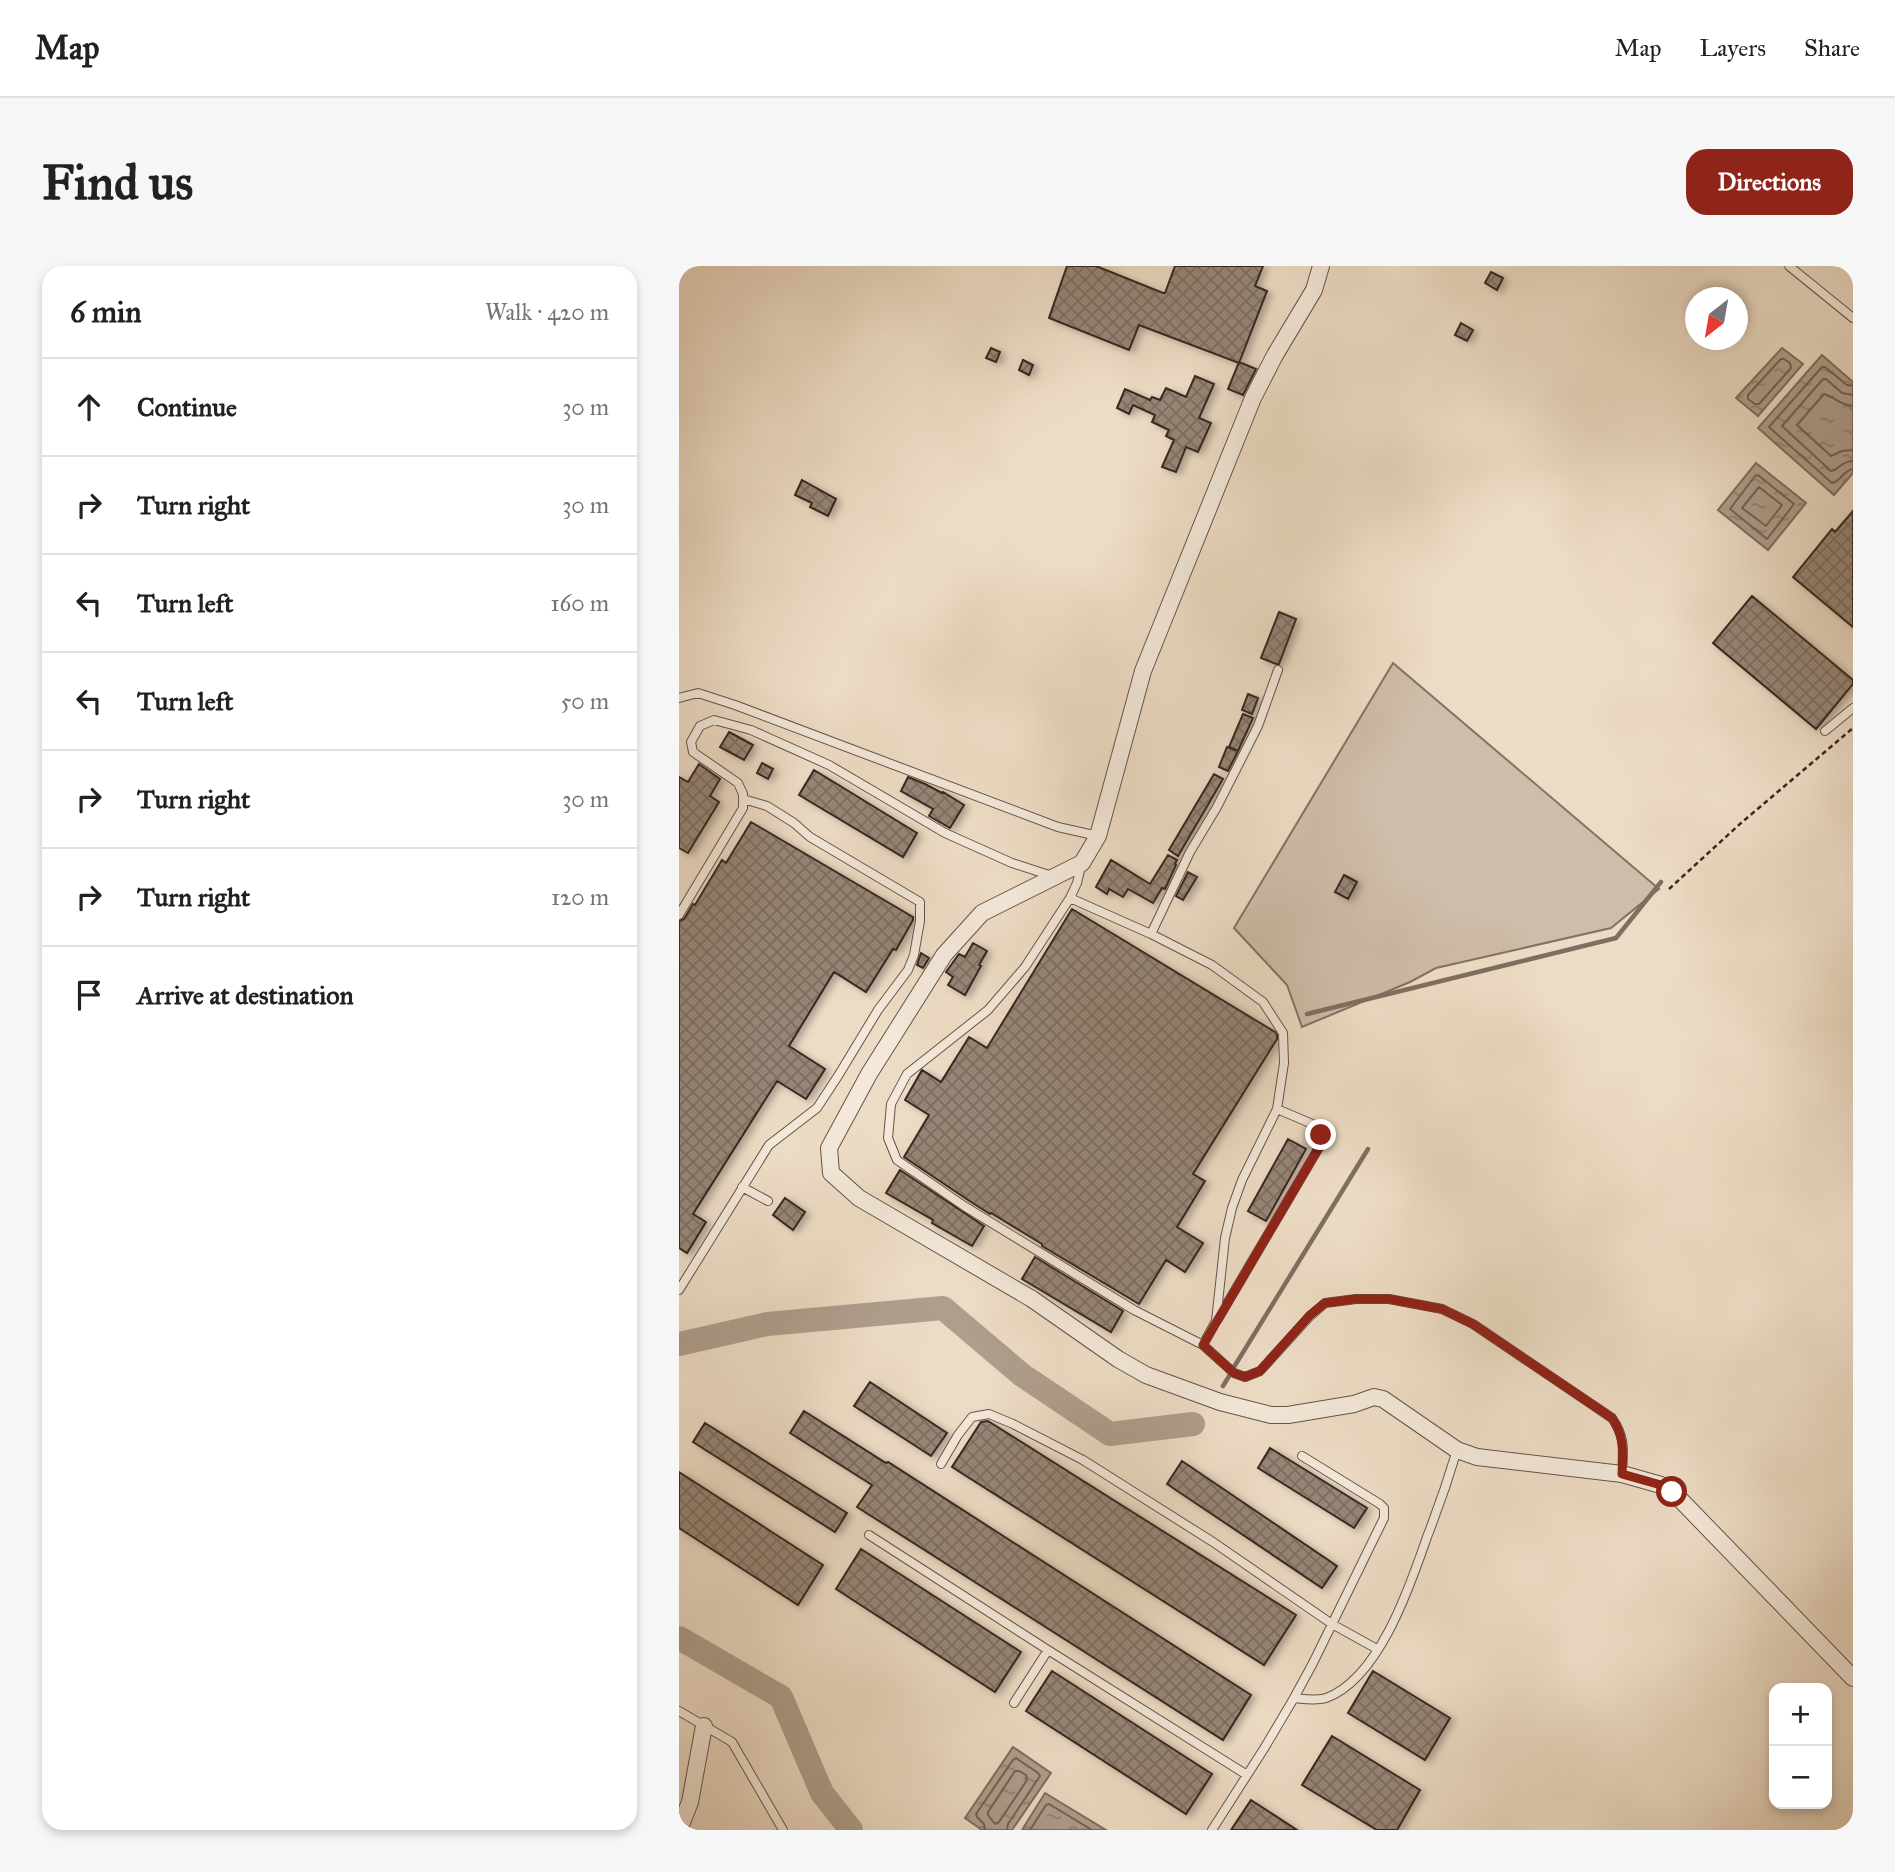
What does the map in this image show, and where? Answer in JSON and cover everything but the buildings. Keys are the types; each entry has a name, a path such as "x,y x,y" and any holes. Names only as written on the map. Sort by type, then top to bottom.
{"street":[{"path":"1321,266 1314,290 1253,398 1143,671 1098,836 1082,863 982,913 944,955 869,1074 829,1147 831,1173 859,1198 1032,1299 1118,1359 1146,1375 1220,1402 1271,1415 1288,1415 1355,1404 1374,1397 1384,1399 1457,1450 1477,1457 1622,1474 1661,1485 1672,1492 1853,1678"},
{"path":"679,1830 690,1802 704,1726"}],"lane":[{"path":"1789,266 1853,318"},
{"path":"1151,934 1190,852 1217,807 1258,726 1278,670"},
{"path":"679,698 698,693 735,705 1058,827 1098,836"},
{"path":"1825,731 1853,708"},
{"path":"679,915 743,808 743,794 738,783 693,752 691,742 700,726 714,720 751,730 829,765 945,833 1012,863 1053,876"},
{"path":"679,1290 769,1145 817,1108 878,1010 908,970 914,955 920,921 920,902 810,837 767,806 743,799"},
{"path":"1082,863 1070,898 1025,967 988,1010 908,1074 891,1104 888,1138 897,1160 964,1206 1134,1310 1203,1345 1234,1373 1245,1377 1260,1371 1310,1315 1325,1303 1389,1299 1442,1309 1473,1324 1612,1418 1620,1430 1624,1444 1622,1474"},
{"path":"1070,898 1212,965 1263,1002 1283,1033 1284,1063 1277,1109 1242,1180 1232,1208 1224,1248 1216,1321"},
{"path":"1203,1345 1321,1144 1317,1126 1277,1109"},
{"path":"742,1187 768,1201"},
{"path":"941,1464 958,1435 972,1418 989,1414 1013,1424 1083,1460 1213,1542 1332,1624 1377,1649"},
{"path":"1294,1699 1322,1700 1334,1694 1349,1684 1377,1649 1394,1623 1406,1596 1457,1450"},
{"path":"1212,1830 1294,1699 1384,1518 1385,1512 1380,1504 1302,1457"},
{"path":"869,1535 1247,1775"},
{"path":"1014,1703 1048,1650"},
{"path":"679,1711 732,1742 783,1830"}],"path":[{"path":"1669,889 1741,823 1853,728"}],"shaded area":[{"path":"1393,663 1659,889 1611,928 1436,968 1410,982 1302,1027 1287,985 1234,928"}],"water":[{"path":"1782,348 1803,364 1758,416 1736,398"},
{"path":"1822,355 1853,382 1853,473 1834,495 1758,428"},
{"path":"1756,463 1806,503 1768,550 1718,510"},
{"path":"1013,1747 1051,1773 1012,1830 982,1830 965,1818"},
{"path":"1045,1793 1106,1830 1022,1830"}],"waterway":[{"path":"1307,1014 1616,938 1661,882"},
{"path":"1234,1367 1368,1149"},
{"path":"679,1344 767,1324 943,1308 1022,1375 1110,1434 1193,1424"},
{"path":"1223,1386 1231,1373"},
{"path":"679,1638 781,1697 822,1793 851,1830"}],"route":[{"path":"1321,1135 1321,1144 1203,1345 1234,1373 1245,1377 1260,1371 1310,1315 1325,1303 1389,1299 1442,1309 1473,1324 1612,1418 1620,1430 1624,1444 1622,1474 1661,1485 1672,1492"}]}
